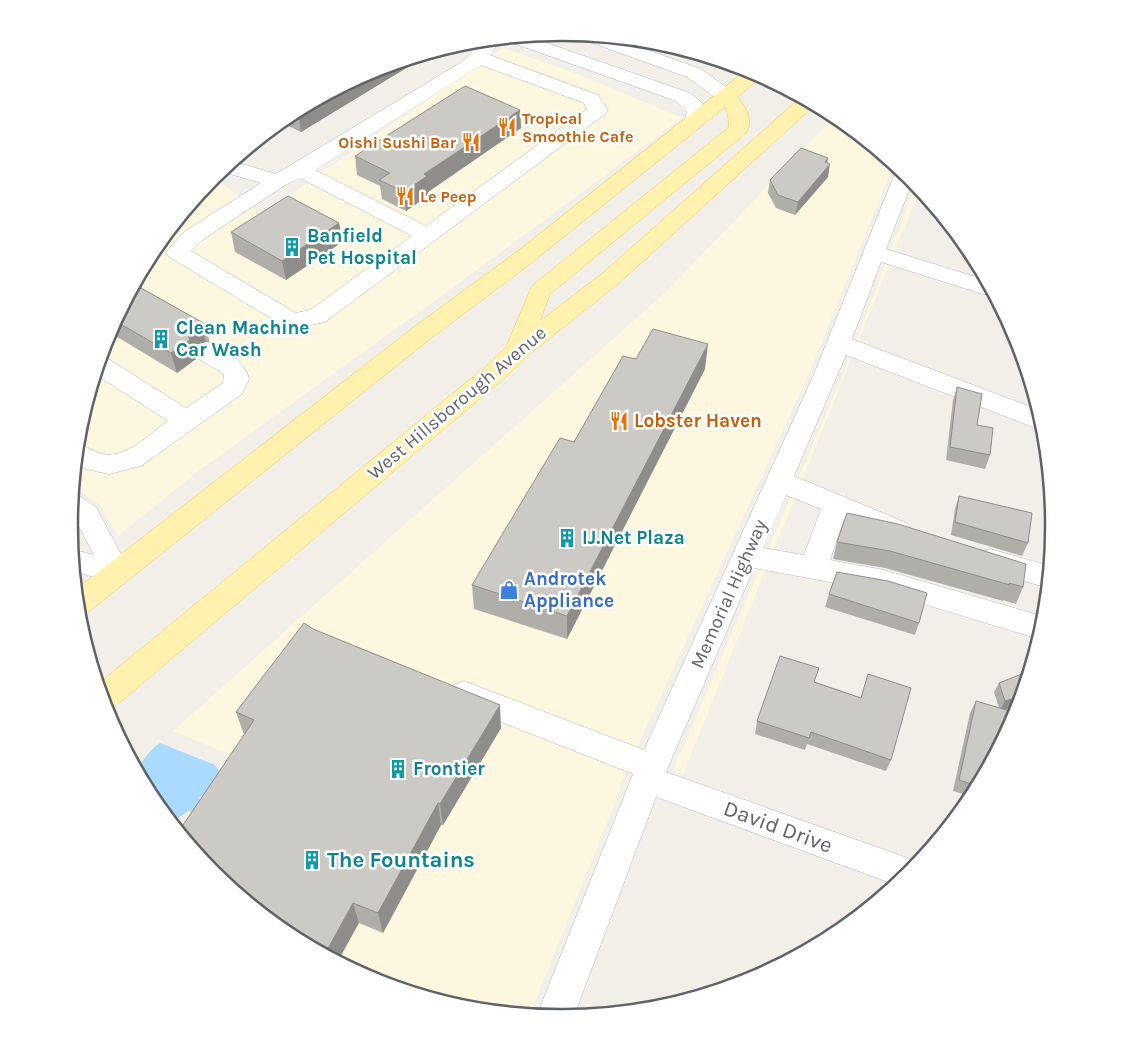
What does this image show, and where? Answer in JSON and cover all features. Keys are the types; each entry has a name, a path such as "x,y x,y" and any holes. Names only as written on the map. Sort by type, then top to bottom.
{"main road":[{"path":"84,600 422,333 522,259 748,79"},
{"path":"517,351 540,291 739,128 740,117 735,105 727,97"},
{"name":"West Hillsborough Avenue","path":"108,694 499,369 517,351 611,278 803,106"}],"street":[{"path":"528,42 683,97 693,105 697,112 693,124"},
{"path":"612,44 694,73 727,97"},
{"path":"478,58 591,99 598,110 318,318 292,322 177,252 193,236 278,181 300,170 472,64 487,47"},
{"path":"235,169 278,181"},
{"path":"300,170 428,236"},
{"name":"Memorial Highway","path":"558,1009 650,773 839,342 902,181"},
{"path":"874,252 982,286"},
{"path":"839,342 1033,417"},
{"path":"83,456 95,462 102,463 132,460 233,388 237,379 235,370 206,352"},
{"path":"104,368 188,421"},
{"path":"779,481 919,538"},
{"path":"814,568 836,505"},
{"path":"78,509 86,514 117,573"},
{"path":"965,552 1042,575"},
{"path":"746,556 884,580 1035,625"},
{"path":"80,562 117,573"},
{"name":"David Drive","path":"438,684 650,773 900,871"}],"shaded area":[{"path":"503,48 575,73 682,118 447,292 201,469 118,536 100,505 79,491 87,431 94,400 115,340 128,311 159,256 198,206 219,183 247,202 260,215"},
{"path":"829,122 856,141 891,171 810,371 619,787 621,788 532,1008 498,1005 436,992 376,972 320,944 293,927 267,909 215,863 235,763 226,753 173,731 666,292"},
{"path":"913,193 917,197 683,774 673,771 842,377"}],"water":[{"path":"160,743 215,765 219,771 215,785 199,798 203,806 187,812 177,818 159,794 141,763"}],"building":[{"path":"465,86 520,110 424,174 427,176 404,192 379,180 390,173 355,156"},
{"path":"801,148 828,158 825,162 830,164 798,202 778,195 770,180"},
{"path":"288,196 339,223 282,261 231,232"},
{"path":"141,288 205,324 200,323 190,326 187,333 190,340 171,353 122,325"},
{"name":"IJ.Net Plaza","path":"653,329 708,344 567,616 472,585 560,438 574,442 623,356 636,359"},
{"path":"957,387 982,394 977,425 993,428 990,455 950,447"},
{"path":"959,496 1032,513 1028,543 955,522"},
{"path":"847,513 898,524 1026,564 1023,587 890,551 837,542"},
{"path":"837,572 888,581 927,593 919,623 829,594"},
{"path":"304,623 313,629 500,705 440,804 438,803 378,913 353,903 328,948 267,909 243,889 219,867 183,825 254,720 236,712"},
{"path":"780,656 819,668 814,682 861,698 868,674 911,688 891,760 811,732 809,738 757,721"},
{"path":"1022,674 1012,699 1005,701 999,683"},
{"path":"976,701 1008,710 995,739 970,784 959,780"}],"place":[{"name":"Tropical Smoothie Cafe","path":"507,127"},
{"name":"Oishi Sushi Bar","path":"471,142"},
{"name":"Le Peep","path":"405,196"},
{"name":"Banfield Pet Hospital","path":"292,247"},
{"name":"Clean Machine Car Wash","path":"161,339"},
{"name":"Lobster Haven","path":"619,421"},
{"name":"IJ.Net Plaza","path":"567,538"},
{"name":"Androtek Appliance","path":"509,590"},
{"name":"Frontier","path":"398,769"},
{"name":"The Fountains","path":"312,860"}]}
